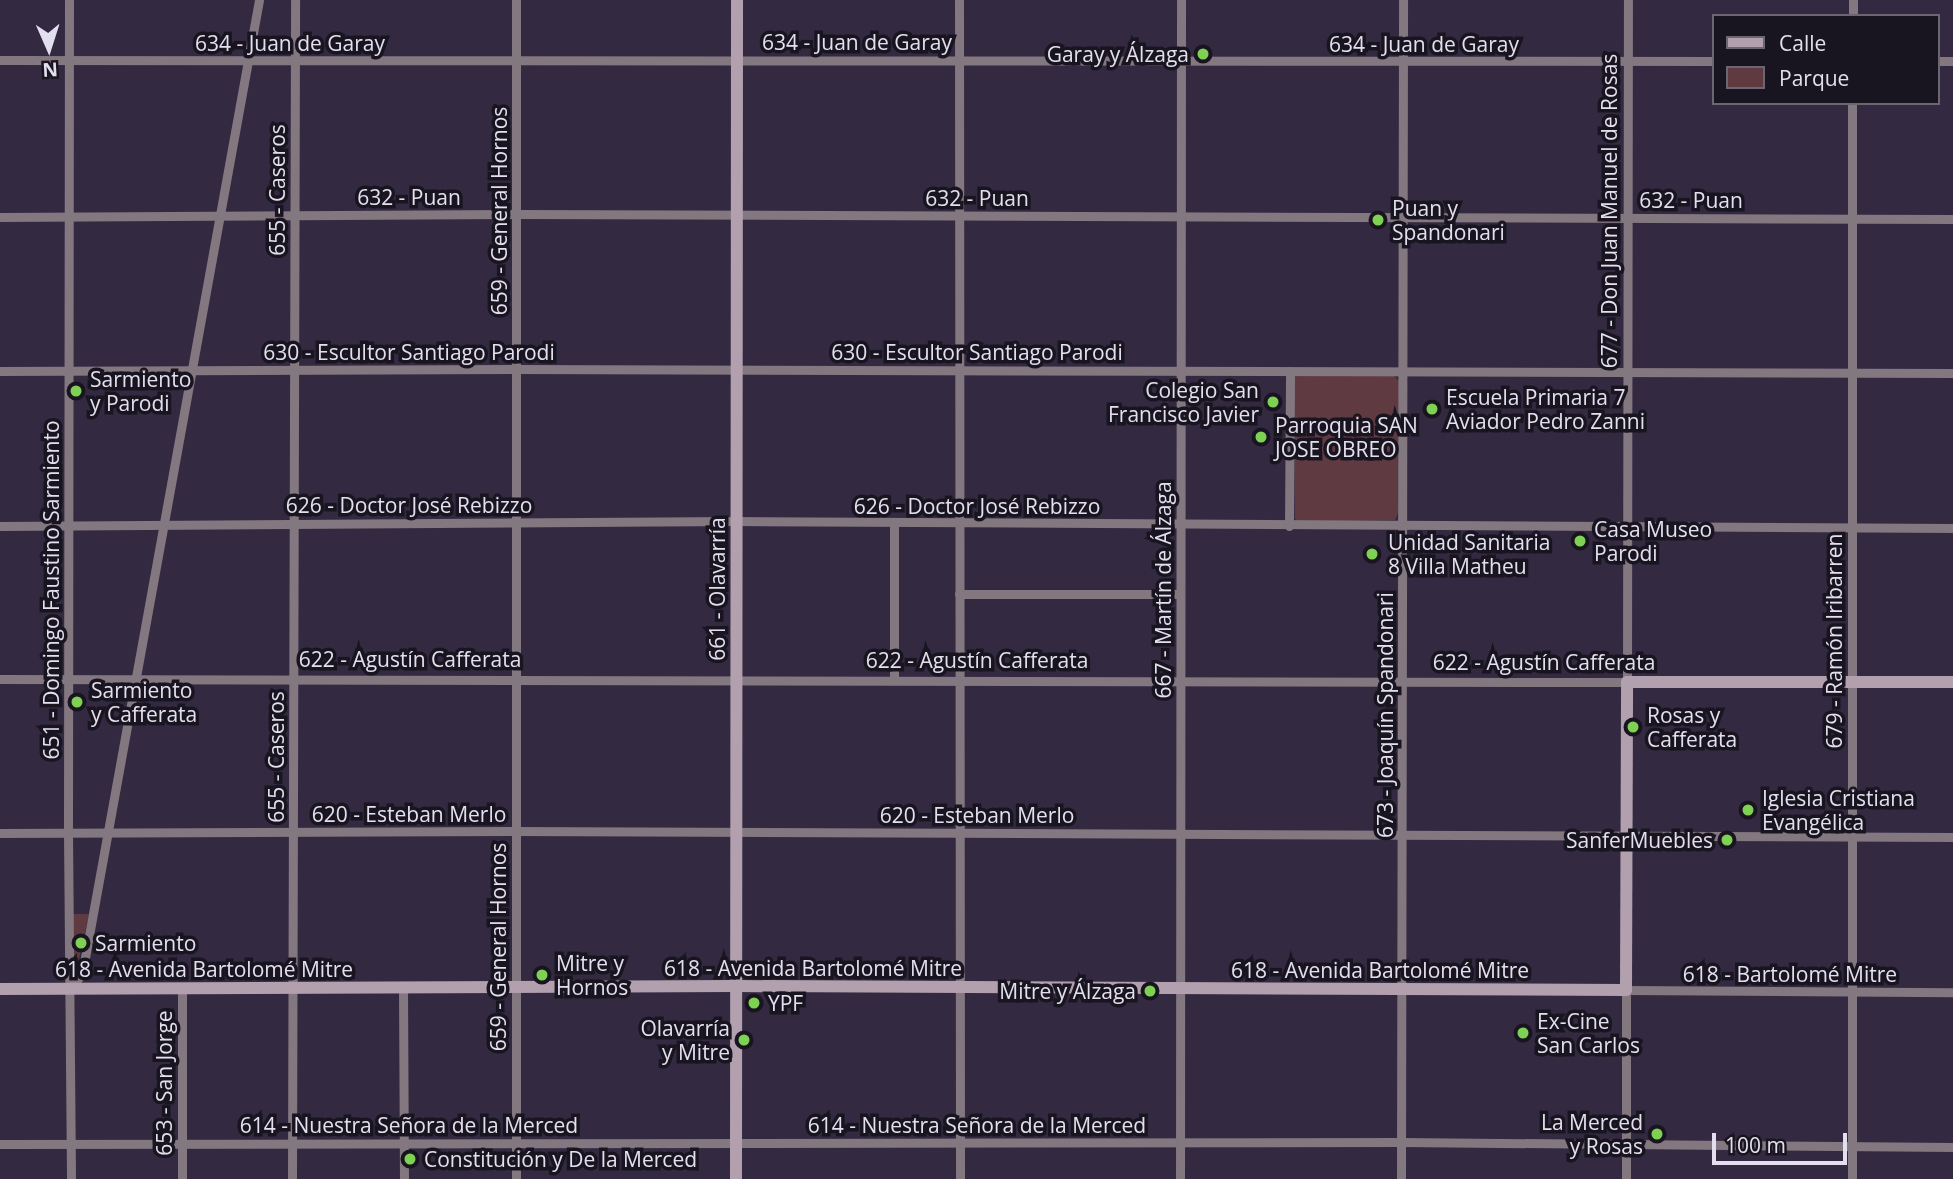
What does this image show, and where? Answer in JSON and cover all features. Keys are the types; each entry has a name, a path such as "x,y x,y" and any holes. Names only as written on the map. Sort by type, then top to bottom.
{"main road":[{"name":"661 - Olavarría","path":"736,1179 737,0"},
{"name":"622 - Agustín Cafferata","path":"1627,681 1953,682"},
{"name":"677 - Don Juan Manuel de Rosas","path":"1626,990 1627,681"},
{"name":"618 - Avenida Bartolomé Mitre","path":"0,989 736,986 1626,990"}],"street":[{"name":"651 - Domingo Faustino Sarmiento","path":"69,0 68,833 71,1179"},
{"path":"70,988 82,974 259,0"},
{"name":"655 - Caseros","path":"292,1179 295,0"},
{"name":"659 - General Hornos","path":"516,0 516,1179"},
{"path":"959,0 960,1179"},
{"name":"667 - Martín de Álzaga","path":"1180,1179 1181,0"},
{"name":"673 - Joaquín Spandonari","path":"1401,1179 1403,0"},
{"name":"677 - Don Juan Manuel de Rosas","path":"1627,681 1628,0"},
{"name":"634 - Juan de Garay","path":"0,60 1712,61"},
{"name":"679 - Ramón Iribarren","path":"1852,105 1852,1179"},
{"name":"632 - Puan","path":"0,217 516,214 1953,219"},
{"name":"630 - Escultor Santiago Parodi","path":"0,371 516,369 1953,373"},
{"path":"1289,526 1290,371"},
{"name":"626 - Doctor José Rebizzo","path":"0,526 736,521 1953,528"},
{"path":"894,524 894,679"},
{"path":"959,594 1180,594"},
{"name":"622 - Agustín Cafferata","path":"0,679 1627,681"},
{"name":"620 - Esteban Merlo","path":"0,833 736,831 1953,837"},
{"name":"653 - San Jorge","path":"182,988 182,1179"},
{"path":"403,988 404,1179"},
{"name":"677 - Don Juan Manuel de Rosas","path":"1626,990 1626,1179"},
{"name":"618 - Bartolomé Mitre","path":"1626,990 1953,992"},
{"name":"614 - Nuestra Señora de la Merced","path":"0,1144 1401,1142 1953,1147"}],"green space":[{"path":"1294,375 1393,375 1399,381 1398,513 1395,520 1301,522 1295,519"},
{"path":"72,914 89,914 77,968 74,966"}],"place":[{"name":"Garay y Álzaga","path":"1203,54"},
{"name":"Puan y Spandonari","path":"1378,220"},
{"name":"Sarmiento y Parodi","path":"76,391"},
{"name":"Colegio San Francisco Javier","path":"1273,402"},
{"name":"Escuela Primaria 7 Aviador Pedro Zanni","path":"1432,409"},
{"name":"Parroquia SAN JOSE OBREO","path":"1261,437"},
{"name":"Casa Museo Parodi","path":"1580,541"},
{"name":"Unidad Sanitaria 8 Villa Matheu","path":"1372,554"},
{"name":"Sarmiento y Cafferata","path":"77,702"},
{"name":"Rosas y Cafferata","path":"1633,727"},
{"name":"Iglesia Cristiana Evangélica","path":"1748,810"},
{"name":"SanferMuebles","path":"1727,840"},
{"name":"Sarmiento","path":"81,943"},
{"name":"Mitre y Hornos","path":"542,975"},
{"name":"Mitre y Álzaga","path":"1150,991"},
{"name":"YPF","path":"754,1003"},
{"name":"Ex-Cine San Carlos","path":"1523,1033"},
{"name":"Olavarría y Mitre","path":"744,1040"},
{"name":"La Merced y Rosas","path":"1657,1134"},
{"name":"Constitución y De la Merced","path":"410,1159"}]}
